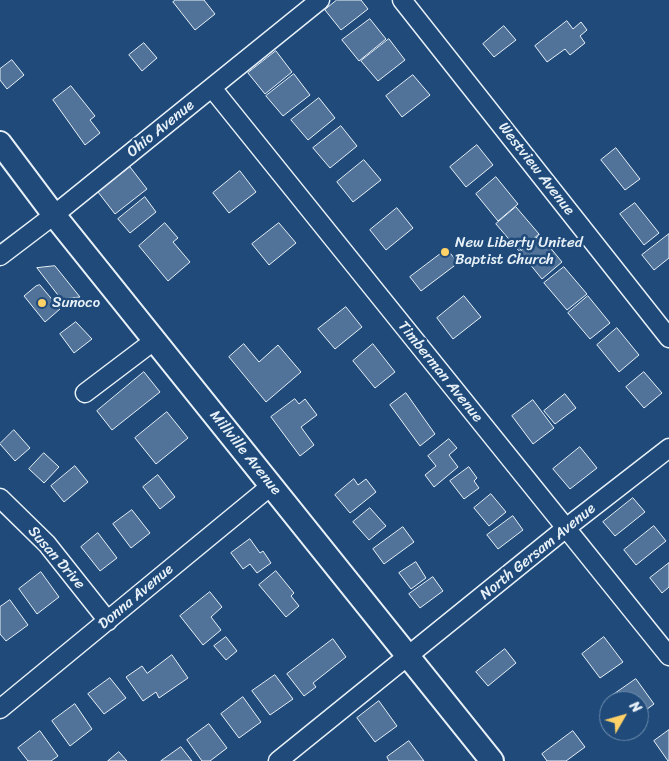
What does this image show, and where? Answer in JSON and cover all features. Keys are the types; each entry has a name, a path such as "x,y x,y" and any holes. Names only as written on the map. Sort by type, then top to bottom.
{"main road":[{"name":"Millville Avenue","path":"0,144 54,215 492,761"}],"street":[{"name":"Ohio Avenue","path":"0,256 54,215 320,0"},
{"name":"Westview Avenue","path":"402,0 669,338"},
{"name":"Timberman Avenue","path":"212,88 669,656"},
{"path":"85,394 155,340"},
{"name":"North Gersam Avenue","path":"278,761 566,528 669,448"},
{"name":"Donna Avenue","path":"0,709 272,485"},
{"name":"Susan Drive","path":"0,498 47,544 108,621"}],"building":[{"path":"176,0 204,0 215,14 195,30 173,2"},
{"path":"337,0 361,0 368,9 341,30 325,10"},
{"path":"370,19 386,39 359,61 342,40"},
{"path":"567,21 573,29 581,22 587,30 580,36 585,43 570,55 565,49 547,62 535,46"},
{"path":"504,26 516,40 494,57 483,44"},
{"path":"389,39 405,60 378,81 361,61"},
{"path":"144,43 157,58 142,71 129,55"},
{"path":"276,51 292,72 265,94 248,73"},
{"path":"12,60 24,75 7,89 0,80 0,69"},
{"path":"294,74 310,95 283,116 266,96"},
{"path":"413,75 430,95 402,117 386,96"},
{"path":"71,86 95,116 90,120 100,133 85,145 53,100"},
{"path":"319,98 335,118 308,140 291,120"},
{"path":"341,126 357,146 330,168 313,148"},
{"path":"477,145 493,165 466,187 450,167"},
{"path":"616,148 640,179 625,190 601,160"},
{"path":"364,160 381,180 353,202 337,182"},
{"path":"130,167 147,189 115,214 98,192"},
{"path":"240,171 256,192 229,213 213,193"},
{"path":"496,177 518,204 498,221 476,194"},
{"path":"145,197 156,212 130,233 118,219"},
{"path":"635,203 659,233 644,245 620,214"},
{"path":"516,207 539,234 519,251 496,224"},
{"path":"397,208 413,228 386,250 370,230"},
{"path":"165,223 178,238 173,242 190,262 168,281 139,246"},
{"path":"279,223 296,243 269,265 252,244"},
{"path":"669,234 669,258 654,270 642,255"},
{"path":"540,235 562,262 542,279 520,252"},
{"path":"447,249 458,263 421,291 410,277"},
{"name":"Sunoco","path":"55,266 80,297 61,299 37,268"},
{"path":"564,267 587,294 567,310 544,283"},
{"name":"Sunoco","path":"40,285 60,309 45,322 24,296"},
{"path":"464,296 481,317 453,339 437,318"},
{"path":"588,296 610,323 590,339 568,313"},
{"path":"346,307 362,327 335,349 318,329"},
{"path":"76,322 92,339 74,353 60,334"},
{"path":"617,328 639,355 619,372 597,345"},
{"path":"244,344 259,362 278,345 301,372 266,402 229,357"},
{"path":"373,344 395,372 375,388 353,361"},
{"path":"144,372 160,392 112,430 97,411"},
{"path":"644,372 662,393 644,408 626,387"},
{"path":"406,393 435,434 420,446 390,405"},
{"path":"565,394 576,408 555,424 544,411"},
{"path":"295,399 299,404 305,399 317,415 301,427 314,445 300,456 271,417"},
{"path":"533,400 554,428 533,444 512,416"},
{"path":"167,412 188,438 156,464 135,438"},
{"path":"14,430 30,448 15,461 0,444"},
{"path":"449,439 457,448 449,455 458,467 434,487 425,475 436,466 428,456"},
{"path":"580,447 597,468 570,489 553,469"},
{"path":"44,453 59,467 44,483 29,469"},
{"path":"75,466 88,482 64,502 51,486"},
{"path":"469,467 477,478 474,481 479,488 464,499 450,481"},
{"path":"158,475 175,497 160,509 143,487"},
{"path":"354,479 358,485 366,479 376,492 350,513 335,495"},
{"path":"491,494 506,512 489,526 474,508"},
{"path":"633,498 645,512 615,536 603,522"},
{"path":"370,508 386,526 369,540 353,522"},
{"path":"132,510 150,533 131,548 113,524"},
{"path":"513,516 523,530 498,549 487,535"},
{"path":"654,526 666,541 636,565 624,550"},
{"path":"403,527 414,542 384,564 373,549"},
{"path":"98,533 117,558 100,571 81,547"},
{"path":"250,539 260,553 263,551 271,563 257,573 250,564 243,569 231,553"},
{"path":"416,562 426,578 411,589 399,573"},
{"path":"669,563 669,587 662,593 650,578"},
{"path":"276,571 294,593 291,596 299,606 286,617 259,585"},
{"path":"41,572 59,597 37,614 19,589"},
{"path":"433,577 443,591 420,608 409,594"},
{"path":"210,592 222,607 211,617 221,630 203,645 180,616"},
{"path":"10,600 28,625 6,641 0,634 0,607"},
{"path":"226,637 237,651 226,660 214,646"},
{"path":"604,637 623,662 600,678 582,654"},
{"path":"333,639 346,657 313,683 316,687 304,696 287,674"},
{"path":"505,649 516,663 488,686 476,672"},
{"path":"172,655 188,678 159,698 156,692 143,701 126,677 142,666 147,673"},
{"path":"275,675 293,699 270,715 252,691"},
{"path":"110,678 126,698 104,714 88,694"},
{"path":"636,679 645,691 619,691"},
{"path":"243,697 261,722 239,738 221,714"},
{"path":"649,697 654,704 649,708"},
{"path":"379,701 397,726 375,742 357,718"},
{"path":"75,704 92,729 70,746 52,721"},
{"path":"209,724 227,748 210,761 202,761 187,740"},
{"path":"669,730 669,761 668,761 654,741"},
{"path":"40,731 58,756 51,761 28,761 18,748"},
{"path":"573,731 585,747 566,761 547,761 542,754"},
{"path":"409,741 424,761 389,761 387,757"},
{"path":"181,747 192,761 161,761"},
{"path":"119,752 127,761 108,761"}],"place":[{"name":"New Liberty United Baptist Church","path":"445,252"},
{"name":"Sunoco","path":"42,303"}]}
